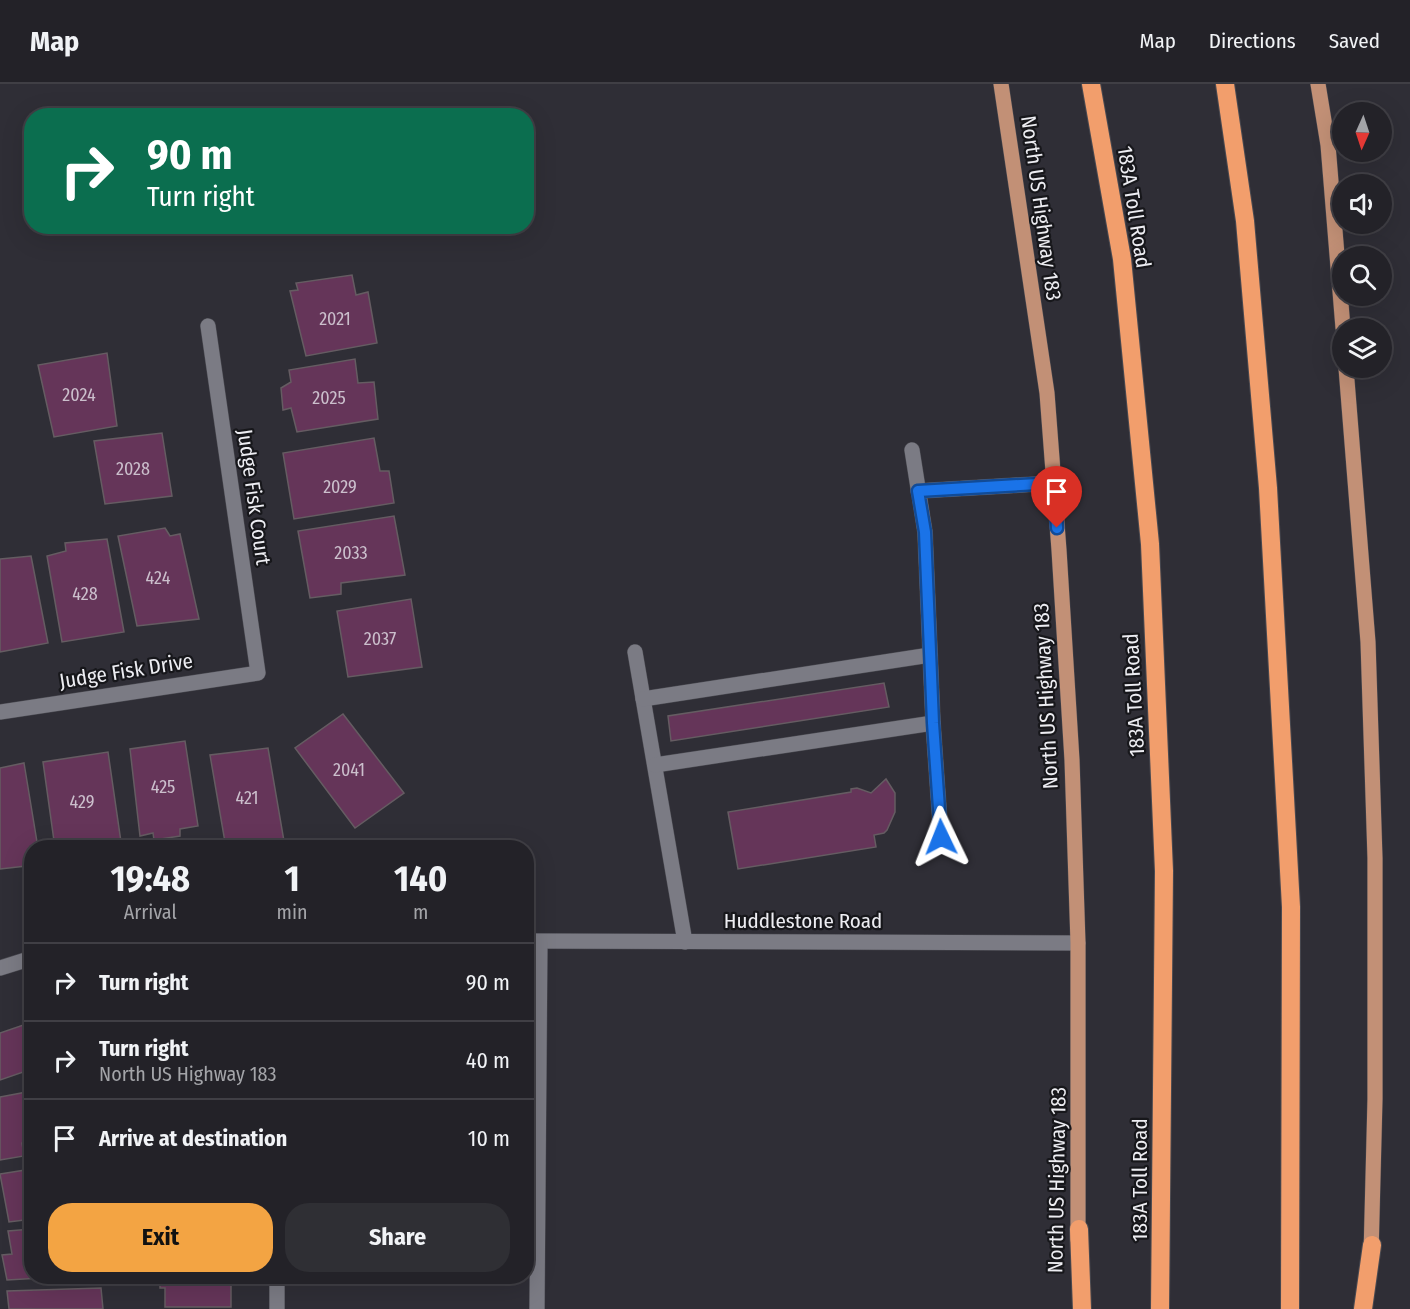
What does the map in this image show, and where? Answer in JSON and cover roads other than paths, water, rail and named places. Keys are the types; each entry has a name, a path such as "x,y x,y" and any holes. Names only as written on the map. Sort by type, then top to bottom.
{"highway":[{"name":"183A Toll Road","path":"1091,84 1122,259 1150,544 1164,871 1162,1288 1160,1309"},
{"path":"1226,84 1245,221 1268,488 1290,895 1290,1309"},
{"path":"1079,1229 1082,1309"},
{"path":"1366,1309 1372,1245"}],"main road":[{"name":"North US Highway 183","path":"1001,84 1047,393 1072,760 1078,943 1079,1229 1076,1309"},
{"path":"1318,84 1328,144 1342,318"},
{"path":"1347,378 1369,664 1375,858 1376,1099 1372,1245"}],"street":[{"name":"Judge Fisk Court","path":"208,326 258,673"},
{"path":"912,450 925,532 933,723 941,837"},
{"path":"918,491 1054,483"},
{"path":"635,652 685,942"},
{"path":"643,699 930,655"},
{"name":"Judge Fisk Drive","path":"0,712 258,673"},
{"path":"655,765 933,723"},
{"name":"Huddlestone Road","path":"534,942 1078,943"},
{"path":"0,969 24,961"},
{"path":"534,1034 537,1309"},
{"path":"277,1284 277,1309"}]}
